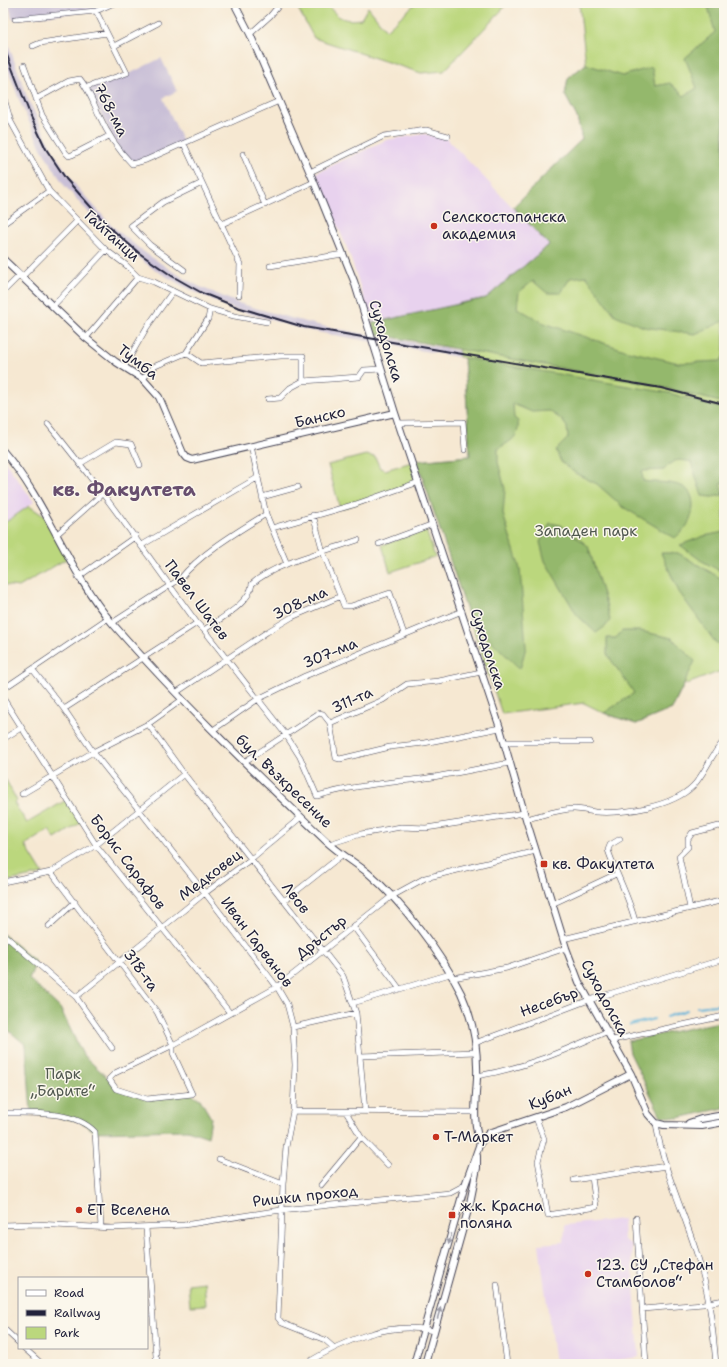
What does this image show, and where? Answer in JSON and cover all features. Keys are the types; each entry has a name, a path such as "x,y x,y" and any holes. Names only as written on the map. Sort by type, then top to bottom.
{"street":[{"path":"15,19 96,11 114,3"},
{"name":"Суходолска","path":"234,3 250,34 310,172 358,295 398,424 419,482 505,742 525,816 566,948 579,982 631,1074 648,1114 656,1123 661,1152 701,1267 710,1302 716,1364"},
{"path":"250,34 270,16 281,3"},
{"path":"87,87 127,73 96,11"},
{"path":"114,46 158,23"},
{"path":"33,46 40,43 107,33"},
{"path":"24,65 42,115 69,156 109,136"},
{"name":"768-ма","path":"36,99 69,81 80,79 87,87 109,136 120,152 132,164 146,160 184,144"},
{"name":"Гайтанци","path":"3,95 11,122 49,191 106,250 126,265 138,277 173,291 210,309 234,316 267,322"},
{"path":"239,294 241,274 240,264 184,144 279,101"},
{"path":"310,172 384,136 426,130 448,136"},
{"path":"243,154 264,205"},
{"path":"222,224 314,182"},
{"path":"184,270 150,245 131,226 163,202 202,183"},
{"path":"3,224 49,191"},
{"path":"3,292 17,278 22,277 77,221"},
{"path":"53,306 106,250"},
{"path":"270,266 343,254"},
{"name":"Тумба","path":"3,259 86,338 124,367 143,379 159,397 183,453 187,458 199,460 251,446"},
{"path":"86,338 138,277"},
{"path":"124,367 148,327 173,291"},
{"path":"143,379 153,367 186,353 208,319 210,309"},
{"path":"186,353 201,362 274,356 303,356 304,381"},
{"path":"268,399 280,398 290,388 304,381 359,377 364,370 381,369"},
{"name":"Банско","path":"251,446 395,413"},
{"path":"398,424 463,422 465,450"},
{"name":"Павел Шатев","path":"48,424 81,463 102,494 136,536 169,586 197,623 286,734 300,757 317,796 338,790 395,781 420,779 510,763"},
{"path":"81,463 116,442 131,444 140,465"},
{"path":"251,446 266,514 287,564"},
{"name":"бул. Възкресение","path":"3,452 38,499 78,577 110,621 244,762 329,844 367,872 392,896 423,934 462,994 470,1019 476,1052 477,1076 475,1126 480,1143"},
{"path":"142,545 257,478"},
{"path":"272,528 313,515 329,512 419,482"},
{"path":"262,497 298,487"},
{"path":"56,535 102,494"},
{"path":"3,689 110,621 169,586 237,532 266,514"},
{"path":"313,515 323,552 339,597"},
{"path":"378,544 433,524"},
{"path":"78,577 136,536"},
{"path":"204,630 241,603 251,591 252,584 259,577 287,564 358,540"},
{"name":"308-ма","path":"177,692 226,658 292,617 339,597 344,606 351,606 390,593 404,634"},
{"name":"307-ма","path":"213,730 258,699 305,676 462,611"},
{"path":"64,709 197,623"},
{"name":"Иван Гарванов","path":"33,670 64,709 92,752 205,893 277,987 287,1004 293,1027 295,1065 293,1111 286,1147 281,1210 279,1320 282,1323 326,1340 333,1347"},
{"name":"311-та","path":"244,762 319,714 323,714 330,723 382,700 407,684 439,681 482,672"},
{"name":"Борис Сарафов","path":"3,698 96,845 230,1014"},
{"path":"22,794 92,752 148,724 183,699"},
{"path":"330,723 336,758 340,759 390,747 424,744 500,728"},
{"name":"Лвов","path":"148,724 184,774 343,976 356,1013 365,1111"},
{"path":"3,738 22,728"},
{"path":"329,844 361,834 401,827 426,828 573,809 596,812 643,809 660,804 678,796 693,786 714,751 724,741"},
{"path":"505,742 590,742"},
{"path":"3,882 51,872 96,845 184,774"},
{"name":"Медковец","path":"76,997 205,893 251,859 301,817"},
{"path":"690,908 679,856 688,847 688,838 692,833 719,826 724,828"},
{"path":"620,839 610,845 608,850 616,874 632,908 635,921"},
{"name":"Дръстър","path":"192,1094 147,1099 116,1089 109,1079 115,1073 173,1045 277,987 324,952 353,926 392,896 425,878 536,851"},
{"path":"284,901 342,855"},
{"name":"318-та","path":"51,872 157,1012 173,1045 173,1052 192,1094"},
{"path":"552,904 616,874"},
{"path":"563,939 724,900"},
{"path":"49,926 75,902"},
{"path":"353,926 399,988"},
{"path":"3,934 76,997 112,1048"},
{"path":"353,1003 399,988 451,976 507,968 566,948"},
{"name":"Несебър","path":"475,1043 589,1000 724,959"},
{"path":"293,1027 356,1013"},
{"path":"613,1040 724,1016"},
{"path":"477,1076 502,1072 548,1058 608,1031"},
{"path":"360,1056 476,1052"},
{"name":"Кубан","path":"480,1143 490,1133 566,1107 631,1074"},
{"path":"293,1111 475,1112"},
{"path":"346,1112 361,1137 388,1164"},
{"path":"3,1113 49,1114 80,1121 89,1125 95,1132 101,1227"},
{"path":"686,1124 701,1119 724,1115"},
{"path":"536,1118 544,1139 538,1161 548,1215 596,1207 592,1177"},
{"path":"656,1123 664,1125 686,1124 702,1126 724,1122"},
{"path":"321,1185 361,1137"},
{"path":"414,1364 465,1185 480,1143"},
{"path":"425,1364 470,1203 477,1168 477,1149"},
{"path":"219,1159 283,1184"},
{"path":"574,1180 666,1166"},
{"name":"Ришки проход","path":"3,1225 36,1224 146,1228 184,1225 281,1210 450,1193 465,1185"},
{"path":"636,1218 646,1364 642,1364"},
{"path":"146,1228 158,1364"},
{"path":"497,1285 507,1364"},
{"path":"642,1309 724,1300"},
{"path":"305,1364 333,1347 362,1335 410,1327 424,1328 434,1331"},
{"path":"3,1328 18,1342"},
{"path":"25,1349 42,1364"}],"shaded area":[{"path":"9,3 108,3 108,6 96,11 12,19"},
{"path":"3,29 27,97 54,153 77,187 111,225 141,250 172,271 198,286 238,303 290,318 322,326 509,360 464,358 306,330 236,310 190,290 155,270 125,248 97,222 64,185 41,148 20,102 3,56"},
{"path":"161,58 177,91 163,98 184,144 132,164 120,152 87,87 129,74"},
{"name":"Селскостопанска академия","path":"425,134 447,139 549,245 486,298 372,323 349,253 316,173 386,140"},
{"path":"3,459 34,502 3,524"},
{"name":"123. СУ „Стефан Стамболов“","path":"623,1219 624,1240 631,1244 639,1357 587,1364 555,1364 539,1244 564,1242 565,1225"}],"green space":[{"path":"295,3 326,3 337,15 349,20 361,19 368,7 386,30 416,3 506,3 502,10 444,71 421,73 314,38"},
{"name":"Западен парк","path":"579,3 724,3 724,670 684,685 672,709 636,724 604,713 584,703 502,714 417,461 470,456 464,358 459,357 456,304 486,298 549,245 513,207 582,139 577,117 565,95 568,78 586,64"},
{"path":"707,3 724,3 724,321 695,334 644,327 615,315 586,276 570,278 561,293 547,293 533,281 519,292 517,308 544,323 628,351 679,363 721,361 724,355 724,403 653,385 375,334 372,323 486,298 549,245 513,207 582,139 577,117 565,95 568,78 586,64 622,76 652,67 655,86 670,83 684,96 697,88 685,58 715,32"},
{"path":"464,358 669,393 724,409 724,482 720,483 723,495 712,497 702,496 691,462 683,460 676,461 664,470 642,471 643,481 676,484 686,489 690,493 693,510 689,522 675,538 623,507 597,484 575,473 561,462 556,450 568,438 567,427 561,419 549,411 532,412 513,404 514,418 518,421 516,435 498,449 498,462 505,489 503,514 520,569 526,647 520,669 470,620 417,461 470,456"},
{"path":"366,455 375,457 380,468 385,470 412,462 419,482 340,509 328,465"},
{"path":"29,506 47,518 68,558 19,587 3,585 3,524"},
{"path":"550,523 561,525 588,546 610,620 606,626 596,633 577,615 545,561 540,542"},
{"path":"426,530 435,557 390,572 382,545"},
{"path":"724,532 724,573 702,561 680,545 704,536"},
{"path":"661,553 678,553 722,579 724,587 724,646 715,642 679,592"},
{"path":"622,631 640,631 672,638 695,661 672,709 636,724 604,713 634,693 607,654 607,638 616,638"},
{"path":"6,780 17,801 14,803 27,823 68,799 82,822 55,839 49,830 25,845 43,874 3,882 3,781"},
{"name":"Парк „Барите“","path":"3,934 36,962 29,979 60,1008 83,1055 109,1079 116,1089 147,1099 192,1094 200,1099 211,1118 208,1137 187,1130 95,1132 80,1121 31,1113 26,1045 3,1026"},
{"path":"724,1021 724,1108 678,1118 661,1116 630,1053 628,1041"},
{"path":"204,1282 206,1305 190,1306 188,1284"}],"waterway":[{"path":"697,1007 724,1004"},
{"path":"666,1017 687,1010"},
{"path":"630,1025 654,1019"}],"railway":[{"path":"3,45 31,117 46,149 66,179 107,225 139,253 172,276 202,293 237,307 304,327 661,388 724,404"}],"place":[{"name":"Селскостопанска академия","path":"434,226"},
{"name":"кв. Факултета","path":"544,864"},
{"name":"Т-Маркет","path":"436,1137"},
{"name":"ЕТ Вселена","path":"79,1210"},
{"name":"ж.к. Красна поляна","path":"452,1215"},
{"name":"123. СУ „Стефан Стамболов“","path":"588,1274"}],"district":[{"name":"кв. Факултета","path":"124,489"}]}
